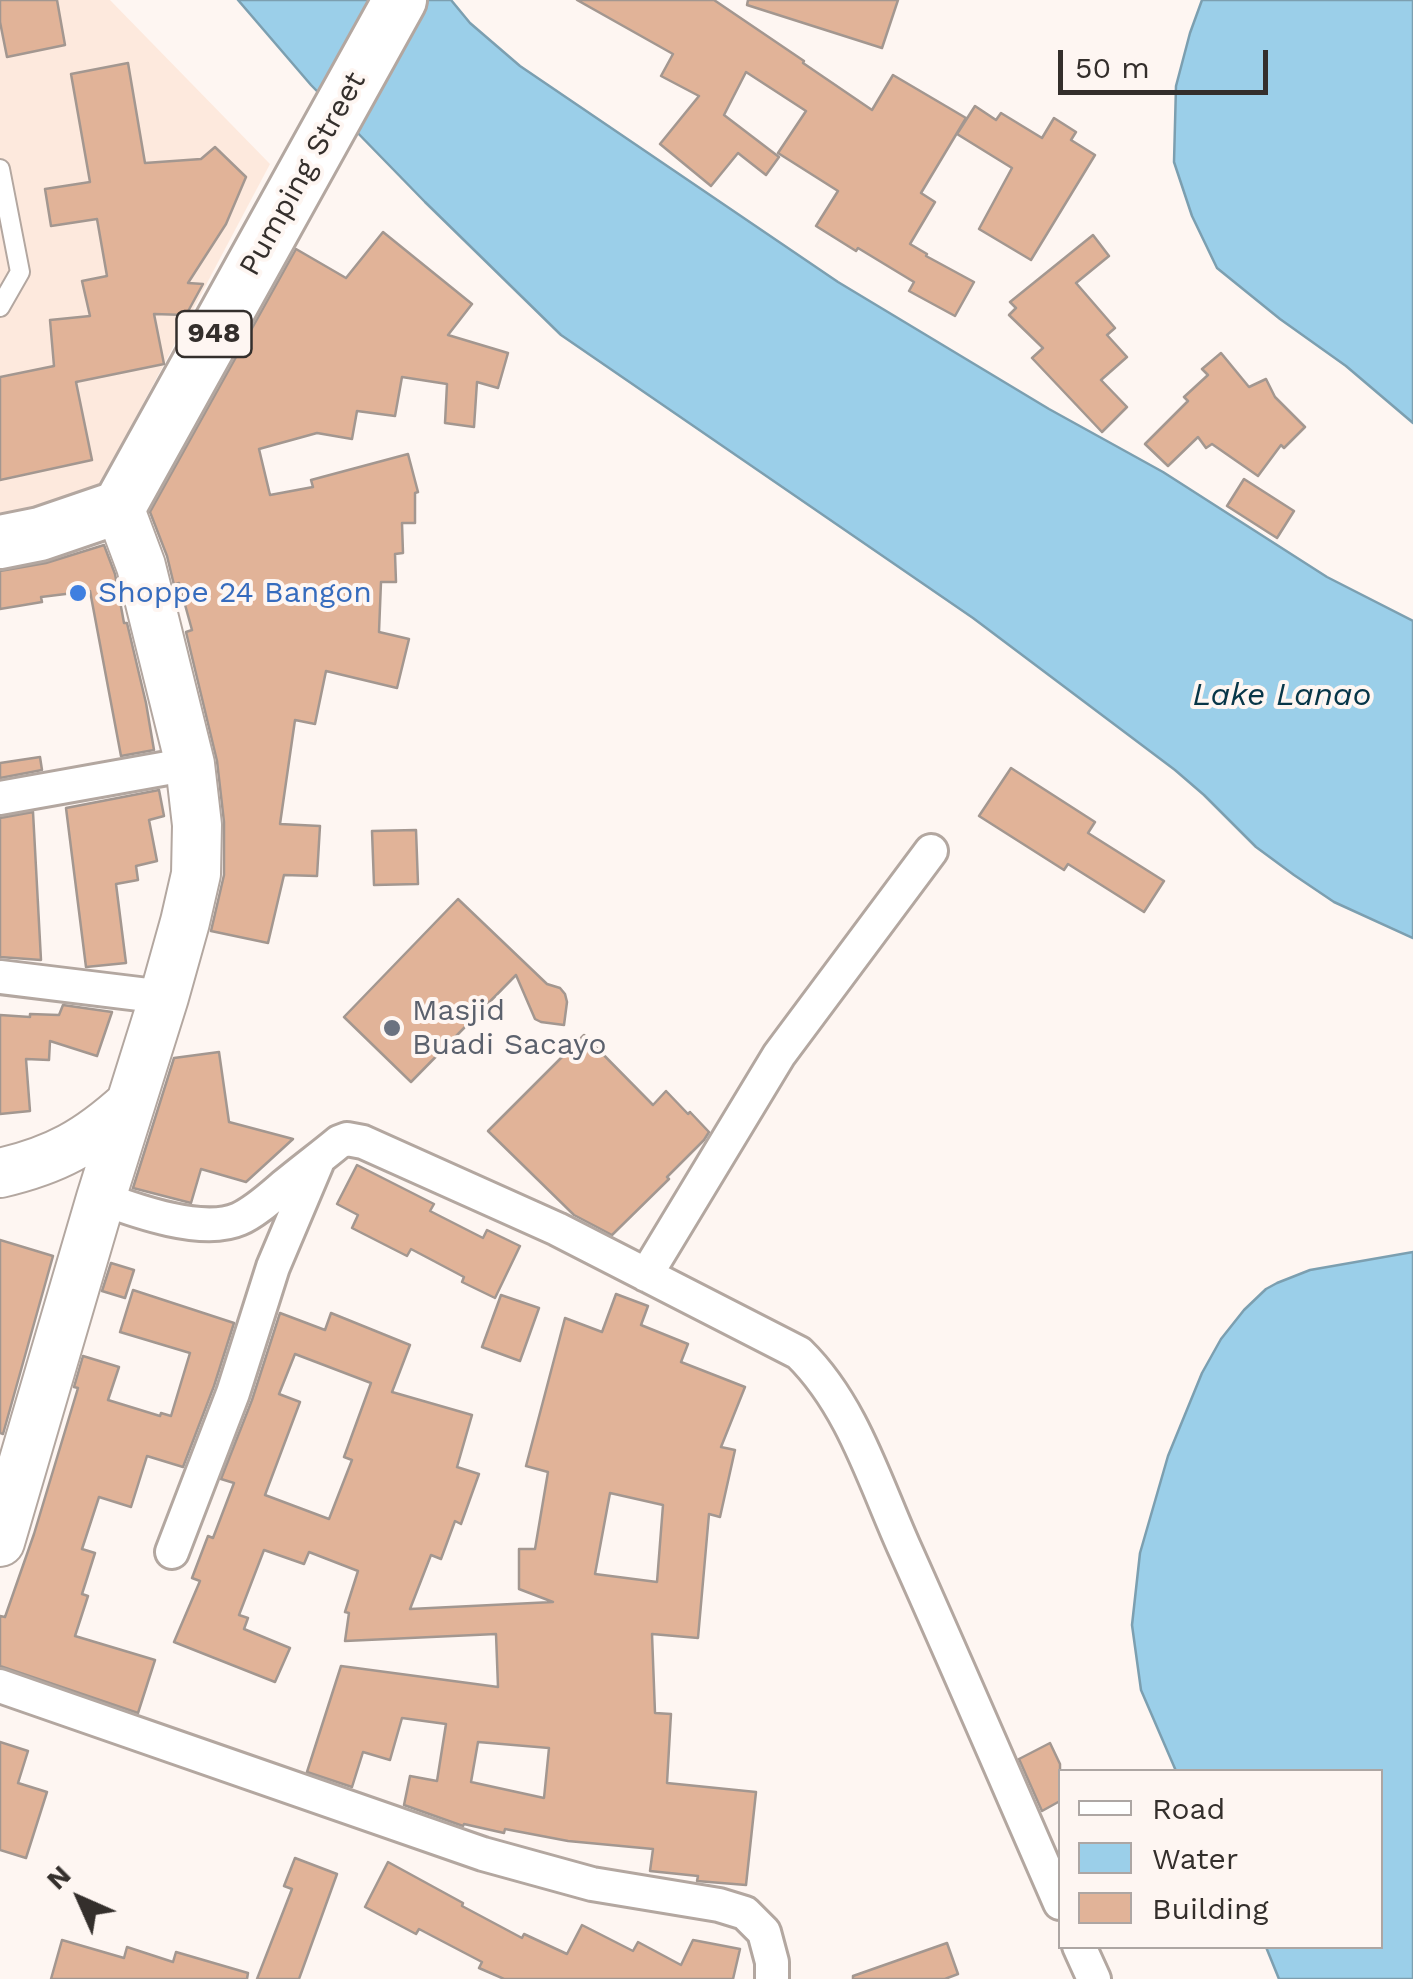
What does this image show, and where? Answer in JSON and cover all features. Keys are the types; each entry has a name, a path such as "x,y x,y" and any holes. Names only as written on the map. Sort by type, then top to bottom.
{"main road":[{"name":"Pumping Street","path":"119,506 400,0"},
{"path":"0,542 40,534 119,506 142,566 190,764 197,826 196,874 186,922 0,1542"},
{"path":"0,1173 58,1156 108,1124 130,1104"},
{"path":"0,1183 101,1198"}],"street":[{"path":"0,798 190,764"},
{"path":"646,1276 779,1056 931,851"},
{"path":"0,977 164,997"},
{"path":"101,1198 142,1214 194,1224 227,1224 242,1218 339,1142 363,1142 557,1229 799,1353 835,1396 853,1430 1058,1899"},
{"path":"172,1552 232,1393 273,1267 318,1158"},
{"path":"0,1686 483,1854 592,1884 719,1905 745,1913 764,1932 772,1979"},
{"path":"1080,1949 1094,1979"}],"lane":[{"path":"0,169 20,272 0,307"}],"shaded area":[{"path":"0,0 110,0 270,164 90,504 0,515"}],"water":[{"name":"Lake Lanao","path":"238,0 451,0 470,23 520,66 838,282 1049,409 1163,472 1327,577 1413,621 1413,938 1334,902 1294,875 1256,847 1175,770 973,618 561,335 311,85"},
{"path":"1202,0 1413,0 1413,423 1346,366 1217,268 1192,216 1174,162 1176,86"},
{"path":"1413,1252 1413,1979 1279,1979 1267,1949 1383,1949 1383,1769 1175,1769 1141,1690 1132,1625 1140,1553 1168,1456 1202,1373 1221,1339 1266,1289 1310,1270"}],"building":[{"path":"0,0 57,0 65,45 7,57"},
{"path":"577,0 714,0 872,110 893,75 966,118 921,193 935,202 910,244 974,282 955,316 909,291 914,282 816,226 838,191 778,153 806,111 746,72 724,115 779,157 766,175 738,153 711,186 660,144 699,96 661,76 673,54"},
{"path":"748,0 898,0 882,48 747,5"},
{"path":"128,63 145,163 201,159 215,147 246,177 226,224 188,283 203,284 186,315 154,314 164,364 76,382 92,460 0,480 0,377 54,366 50,320 90,316 82,281 107,276 97,219 51,226 45,189 90,182 71,74"},
{"path":"975,106 996,120 1001,113 1042,138 1054,118 1076,132 1071,140 1095,155 1031,260 979,229 1012,168 957,134"},
{"path":"383,232 472,304 448,335 508,353 498,388 477,382 474,427 445,423 447,384 402,377 395,416 357,411 352,439 317,433 259,449 270,495 313,487 311,480 408,454 418,492 415,523 402,523 403,553 395,554 396,582 381,582 379,632 409,639 397,688 326,671 315,724 295,720 280,824 320,826 317,876 284,875 268,943 211,931 224,875 224,822 217,761 186,632 192,630 179,583 174,585 150,512 296,249 346,278"},
{"path":"1093,235 1109,256 1076,283 1115,328 1107,335 1127,357 1101,380 1127,407 1102,432 1032,358 1043,348 1009,315 1016,308 1010,302"},
{"path":"1221,353 1249,387 1266,379 1275,397 1305,427 1284,448 1281,445 1258,476 1212,444 1206,448 1198,437 1168,466 1145,444 1188,401 1184,397 1208,375 1202,369"},
{"path":"1244,479 1294,511 1277,538 1227,506"},
{"path":"104,545 127,623 154,750 121,756 90,591 41,597 42,602 0,609 0,571 46,563"},
{"path":"40,757 42,770 0,778 0,763"},
{"path":"1011,768 1095,822 1088,833 1164,881 1144,912 1068,864 1064,870 979,816"},
{"path":"159,790 164,816 149,820 157,861 136,866 138,880 116,884 126,963 86,967 66,808"},
{"path":"33,812 41,960 0,957 0,818"},
{"path":"416,830 418,884 374,885 372,831"},
{"path":"458,899 547,984 560,988 567,1002 564,1025 535,1019 516,975 411,1082 344,1017"},
{"path":"63,1005 112,1012 97,1056 50,1041 49,1060 26,1059 30,1111 0,1114 0,1015 59,1015"},
{"path":"584,1035 653,1105 666,1091 709,1132 669,1179 612,1235 574,1215 488,1131"},
{"path":"219,1052 229,1122 293,1139 246,1182 201,1169 191,1203 133,1188 174,1058"},
{"path":"357,1165 434,1204 430,1211 483,1238 487,1230 520,1246 495,1298 411,1249 407,1256 352,1228 358,1215 337,1204"},
{"path":"0,1240 53,1256 3,1434 0,1433"},
{"path":"111,1263 134,1270 125,1298 102,1291"},
{"path":"133,1290 234,1323 183,1467 147,1456 131,1507 99,1497 82,1549 95,1553 82,1594 88,1596 75,1636 155,1660 138,1713 0,1666 0,1616 5,1617 34,1534 78,1388 74,1387 83,1356 119,1367 108,1400 171,1416 190,1353 120,1332"},
{"path":"616,1294 648,1306 641,1325 688,1344 681,1362 745,1387 721,1447 735,1450 720,1517 709,1514 698,1638 652,1634 655,1713 671,1714 667,1783 756,1792 746,1885 697,1881 698,1876 650,1871 653,1849 463,1826 404,1805 410,1776 437,1781 446,1724 402,1718 390,1760 363,1752 352,1787 307,1772 341,1666 498,1687 496,1634 345,1641 349,1613 345,1612 358,1571 309,1552 304,1564 264,1550 239,1615 248,1618 244,1629 290,1648 275,1682 174,1642 200,1581 192,1578 208,1536 213,1538 234,1483 221,1479 280,1313 325,1330 331,1313 410,1345 392,1392 472,1415 457,1467 479,1474 461,1524 455,1521 441,1559 431,1555 410,1609 553,1602 519,1589 519,1549 535,1549 548,1472 526,1466 565,1318 602,1332","holes":["295,1354 371,1383 344,1457 352,1460 329,1519 265,1495 300,1402 279,1394","610,1493 663,1505 657,1582 595,1574","478,1742 549,1748 544,1798 471,1782"]},
{"path":"501,1295 539,1308 520,1361 482,1347"},
{"path":"0,1742 28,1751 18,1783 47,1792 26,1858 0,1850"},
{"path":"1050,1743 1060,1764 1058,1802 1042,1811 1019,1759"},
{"path":"295,1858 337,1874 299,1979 257,1979 292,1889 284,1886"},
{"path":"388,1862 522,1938 524,1934 567,1954 582,1925 633,1951 638,1942 681,1965 693,1940 740,1949 733,1979 504,1979 479,1968 482,1962 419,1929 416,1934 365,1907"},
{"path":"62,1940 124,1958 127,1947 173,1962 176,1952 248,1973 247,1979 51,1979"},
{"path":"947,1943 958,1974 945,1979 853,1979 853,1976"}],"place":[{"name":"Shoppe 24 Bangon","path":"78,593"},
{"name":"Masjid Buadi Sacayo","path":"392,1028"}]}
